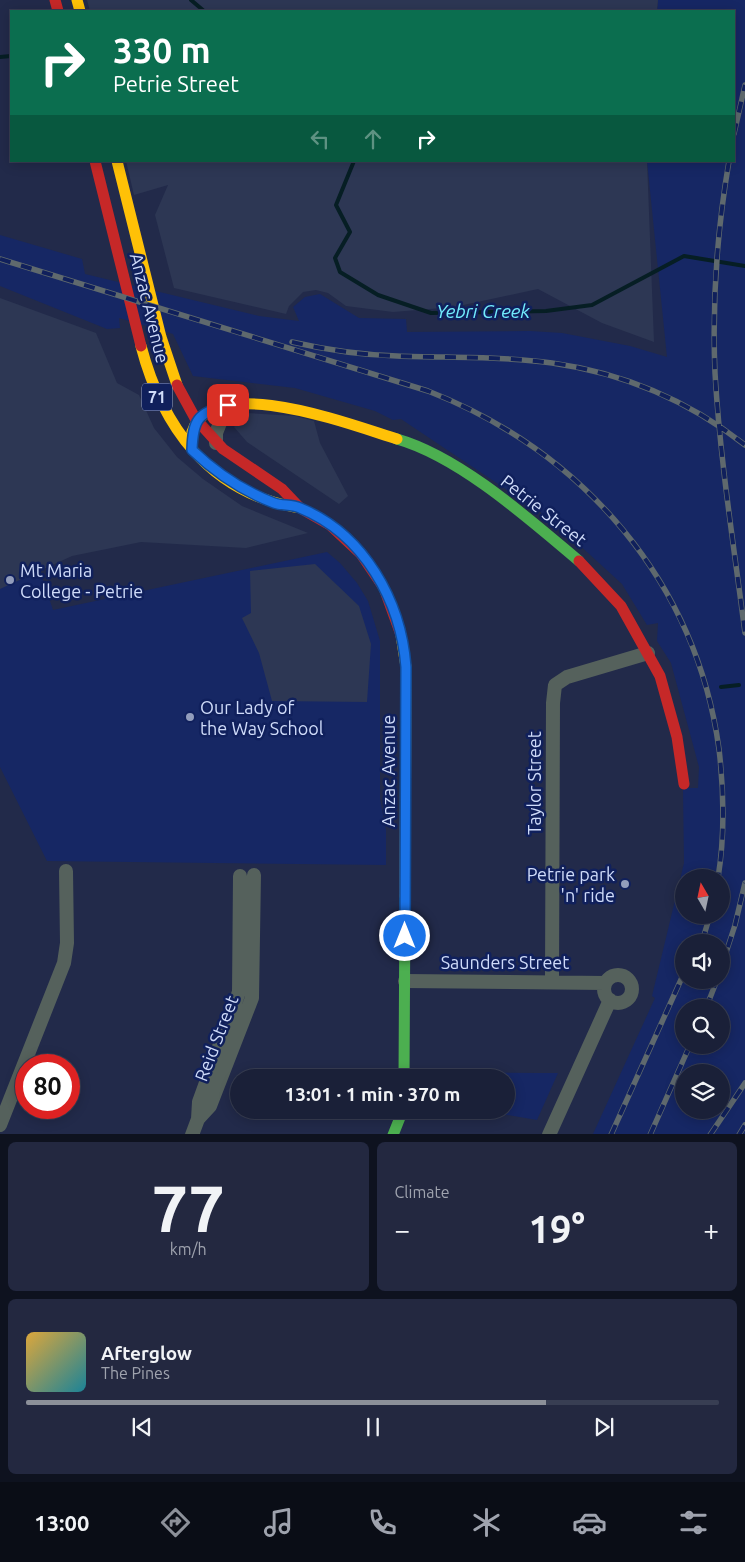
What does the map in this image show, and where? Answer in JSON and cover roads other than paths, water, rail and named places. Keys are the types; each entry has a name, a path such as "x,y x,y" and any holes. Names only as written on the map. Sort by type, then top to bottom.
{"main road":[{"name":"Anzac Avenue","path":"95,162 154,390 168,418 192,450 218,473 252,493 276,504 299,507"},
{"name":"Anzac Avenue","path":"117,162 161,337 177,387 196,420 216,443 242,464 285,491 299,507 330,525 364,557 389,597 404,644 406,709 404,1069"},
{"name":"Petrie Street","path":"196,420 208,411 236,403 281,406 391,435 418,445 444,459 526,516 582,564 621,606 660,676 677,737 684,784"},
{"path":"192,450 192,432 196,420"},
{"path":"394,1134 400,1119"},
{"path":"406,1119 409,1131"}],"street":[{"name":"Petrie Street","path":"216,443 216,433 222,418 252,404"},
{"name":"Taylor Street","path":"552,981 553,702 555,685 567,677 648,652"},
{"path":"0,1125 64,963 67,943 66,871"},
{"name":"Reid Street","path":"192,1134 198,1119 210,1106 252,998 254,875"},
{"name":"Reid Street","path":"198,1119 198,1102 239,992 240,876"},
{"path":"619,975 627,979 631,986 630,995 623,1001 610,1000 604,991 605,983 611,977 619,975"},
{"name":"Saunders Street","path":"404,980 605,983"},
{"path":"549,1134 610,1000"}],"waterway":[{"name":"Yebri Creek","path":"191,0 203,10"},
{"path":"0,57 10,56"},
{"name":"Yebri Creek","path":"354,162 336,205 350,232 335,258 340,272 378,295 431,313 546,311 592,305 684,256 745,266"},
{"path":"721,687 739,685"}],"railway":[{"path":"735,130 745,85"},
{"path":"729,162 716,267 715,373 724,471 745,633"},
{"path":"0,259 428,391 484,417 536,449 583,487 623,530 658,578 686,631 706,688 719,749 723,814 719,869"},
{"path":"292,342 331,350 371,355 514,359 578,368 630,382 678,402 724,429 745,445"},
{"path":"730,940 745,883"},
{"path":"704,934 707,924"},
{"path":"611,1134 677,989"},
{"path":"710,999 713,989"},
{"path":"650,1134 686,1054"},
{"path":"711,1134 745,1083"},
{"path":"740,1134 745,1125"}],"place":[{"name":"Mt Maria College - Petrie","path":"10,580"},
{"name":"Our Lady of the Way School","path":"190,717"},
{"name":"Petrie park 'n' ride","path":"625,884"}]}
